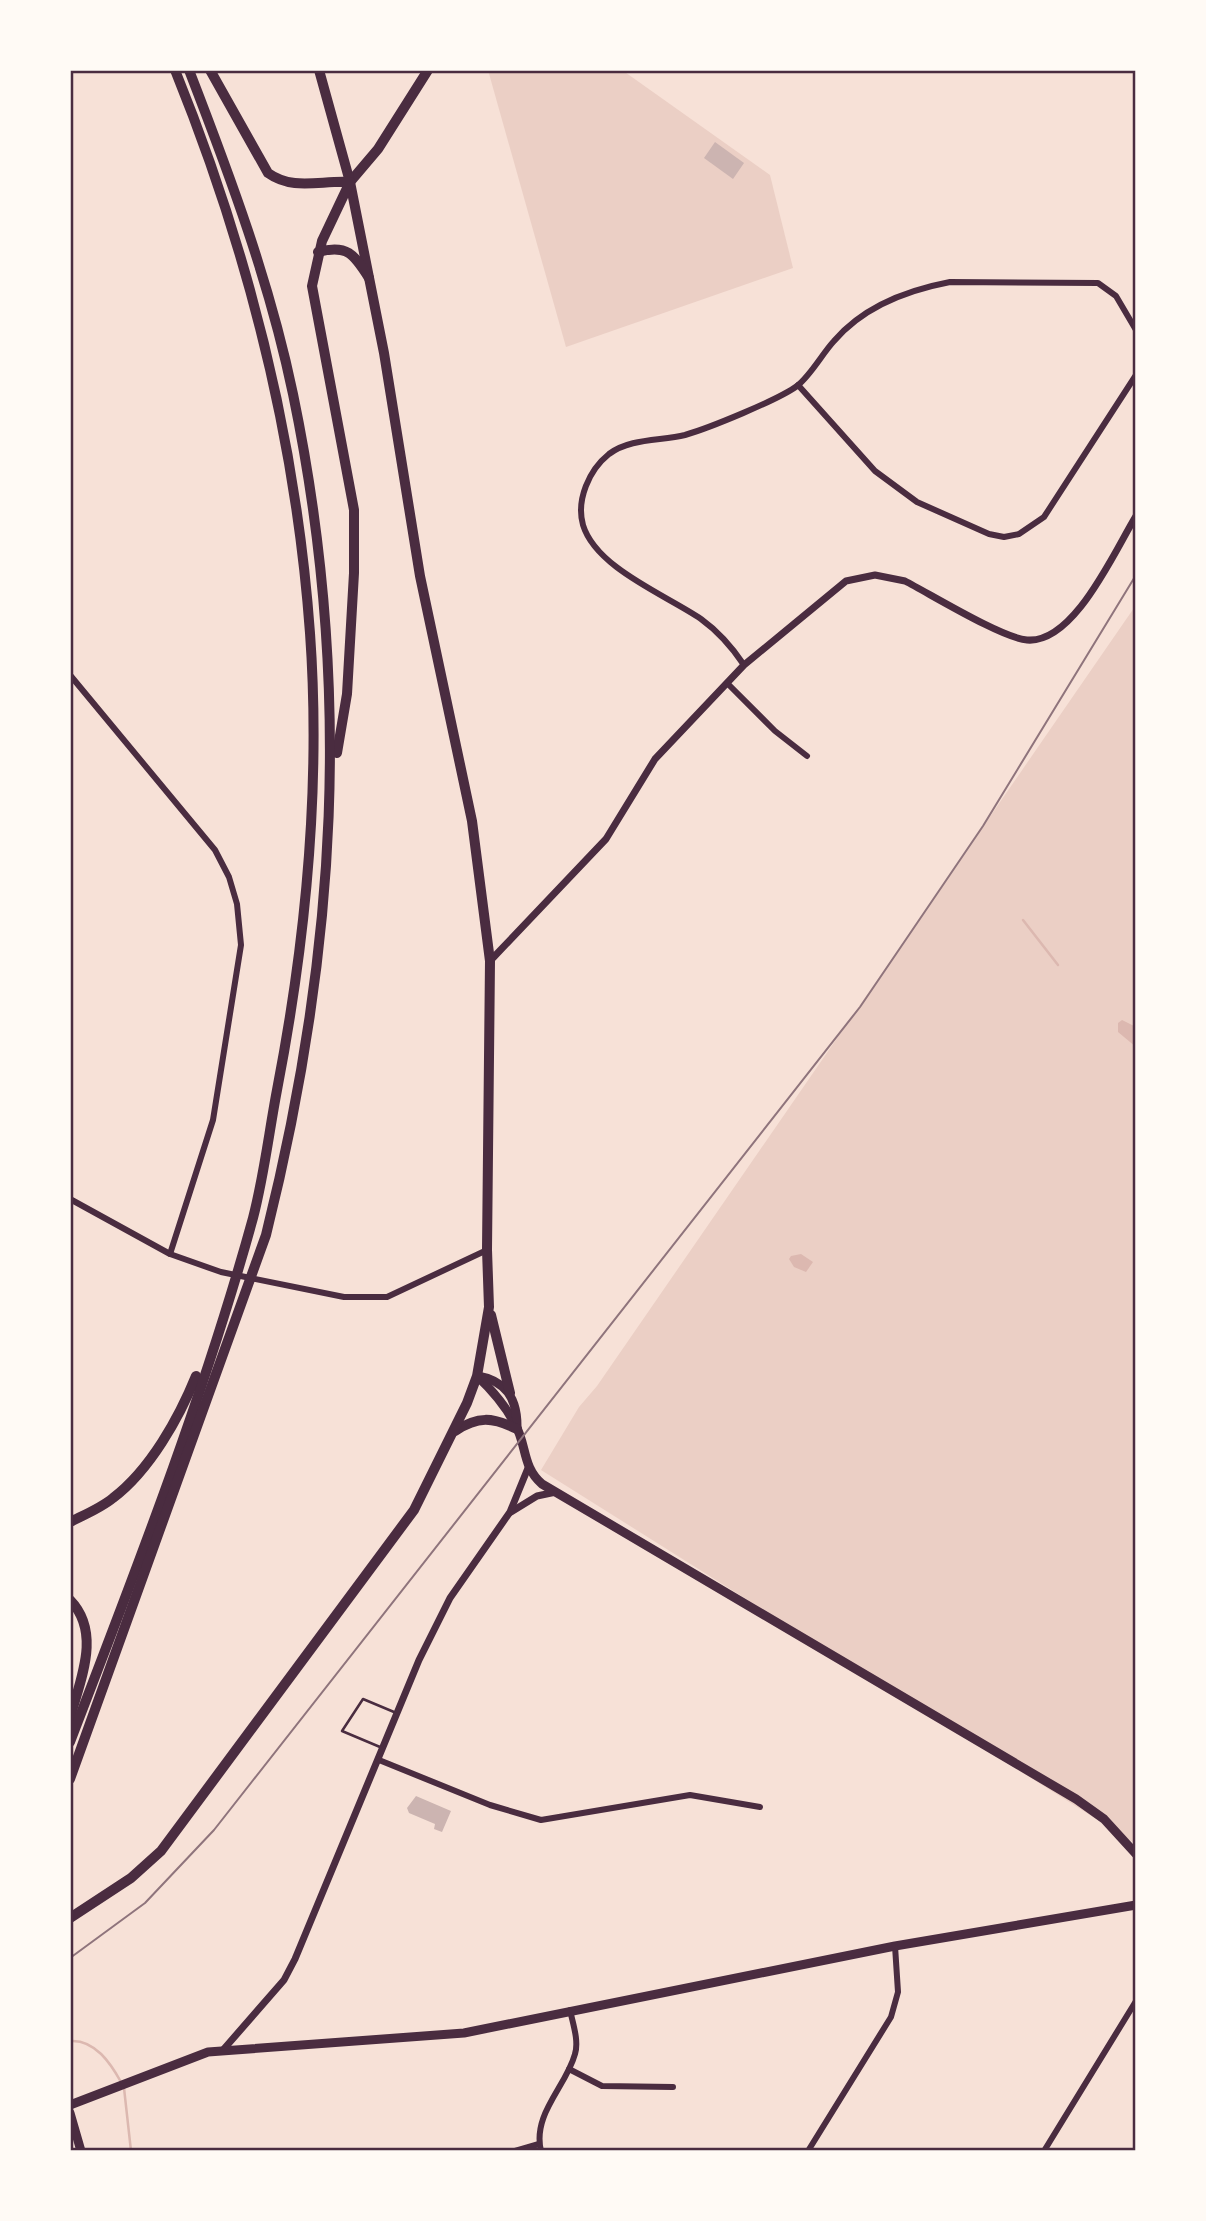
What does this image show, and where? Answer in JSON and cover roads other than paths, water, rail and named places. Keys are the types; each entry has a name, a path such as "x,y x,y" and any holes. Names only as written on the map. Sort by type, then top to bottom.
{"highway":[{"path":"70,1742 172,1465 254,1214 292,1013 306,892 313,784 310,632 292,493 264,344 234,236 175,70"},
{"path":"189,70 250,234 293,393 321,567 327,644 332,788"},
{"path":"70,1779 205,1413 266,1235 283,1166 308,1026 324,914 332,788 347,694 355,533 351,489 314,306 313,276 318,252 350,182 323,181 295,185 268,173 210,70"},
{"path":"318,252 336,248 348,252 369,278"},
{"path":"70,1522 113,1499 137,1476 164,1436 194,1382 229,1296"},
{"path":"70,1600 86,1625 88,1642 70,1718"}],"main road":[{"path":"319,70 350,182 420,576 472,821 490,961 487,1250 489,1307 510,1393 517,1409 517,1427 527,1466 534,1477 556,1492 1076,1799 1104,1819 1136,1854"},
{"path":"350,182 378,149 428,70"},
{"path":"70,1918 131,1878 161,1851 414,1510 455,1431 477,1376 489,1307"},
{"path":"477,1376 494,1379 510,1393"},
{"path":"477,1376 497,1396 517,1427"},
{"path":"455,1431 481,1418 517,1427"},
{"path":"70,2105 143,2079 170,2065 223,2050 292,2048 464,2033 895,1947 1136,1905"},
{"path":"70,2113 80,2151"}],"street":[{"path":"744,665 716,631 604,557 588,539 583,524 582,496 599,465 618,449 703,429 798,385 837,337 869,312 906,293 950,282 1098,283 1116,296 1136,330"},
{"path":"798,385 875,471 918,502 989,534 1004,537 1030,527 1049,511 1136,375"},
{"path":"490,961 606,839 655,758 744,665 832,590 861,576 875,575 905,581 1012,637 1040,640 1053,635 1074,617 1136,516"},
{"path":"70,675 215,850 229,877 237,904 241,945 213,1119 170,1254"},
{"path":"728,684 775,731 807,756"},
{"path":"70,1199 170,1254 221,1272 291,1289 344,1297 387,1297 487,1250"},
{"path":"223,2050 284,1980 419,1660 450,1598 510,1512 527,1466"},
{"path":"510,1512 537,1496 556,1492"},
{"path":"379,1760 490,1805 541,1820 690,1795 760,1807"},
{"path":"808,2151 891,2017 898,1992 895,1947"},
{"path":"1044,2151 1136,2001"},
{"path":"515,2151 540,2147 546,2112 576,2052 570,2010"},
{"path":"569,2069 603,2086 673,2087"}],"lane":[{"path":"383,1748 342,1731 363,1699 397,1714"}],"waterway":[{"path":"1023,920 1058,965"},
{"path":"70,2041 79,2041 94,2048 121,2082"},
{"path":"124,2088 131,2151"}],"tram line":[{"path":"70,1958 145,1903 214,1830 860,1007 983,826 1136,575"}]}
